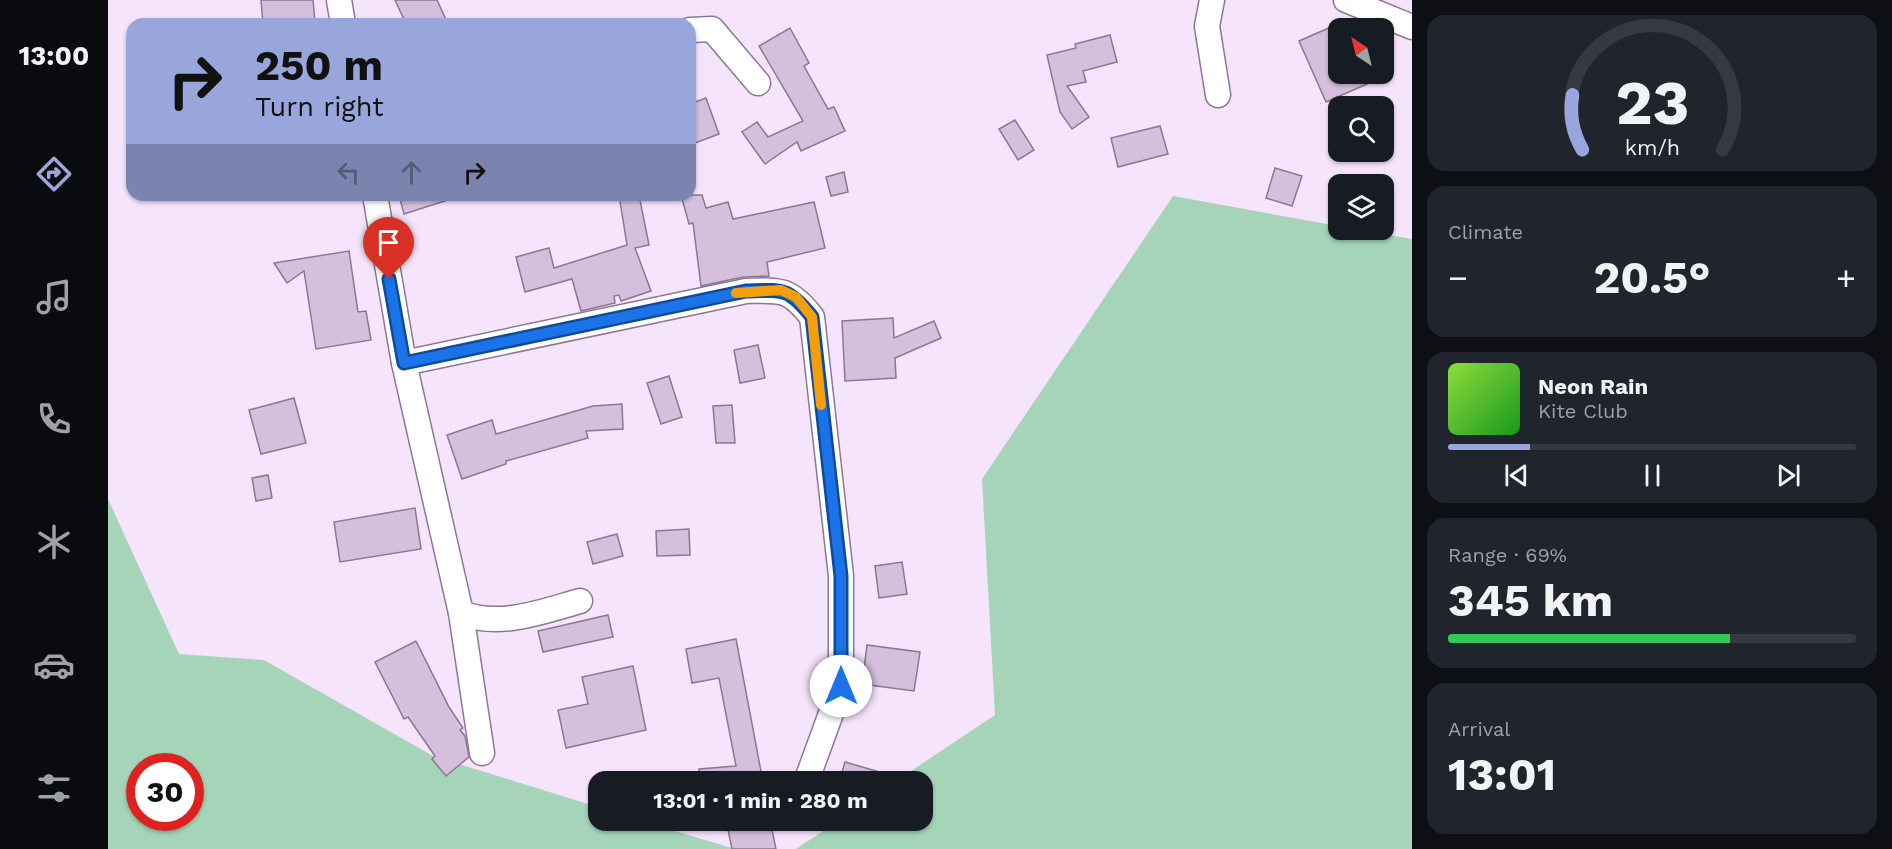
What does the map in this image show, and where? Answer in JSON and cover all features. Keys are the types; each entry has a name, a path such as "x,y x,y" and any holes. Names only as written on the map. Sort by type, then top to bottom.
{"street":[{"path":"339,0 342,18"},
{"path":"1212,0 1207,26 1218,95"},
{"path":"1346,0 1412,27"},
{"path":"696,30 712,29 758,82"},
{"path":"376,201 404,363 461,613 482,753"},
{"path":"404,363 746,291 781,290 796,297 812,317 841,576 841,686 810,771"},
{"path":"461,613 479,620 495,621 580,602"}],"green space":[{"path":"1173,196 1328,224 1328,240 1394,240 1394,236 1412,239 1412,849 796,849 823,831 933,831 933,771 911,771 995,715 982,479"},
{"path":"108,499 179,654 264,660 433,756 588,804 588,831 675,831 735,849 108,849"}],"building":[{"path":"261,0 313,0 315,18 262,18"},
{"path":"395,0 437,0 445,18 403,18"},
{"path":"790,28 809,63 804,66 828,109 834,107 845,131 801,151 797,142 765,164 742,132 757,122 768,137 803,121 759,46"},
{"path":"1328,28 1328,84 1367,84 1340,96 1328,96 1326,102 1299,41"},
{"path":"1110,35 1117,62 1083,71 1086,82 1067,86 1089,117 1072,129 1060,112 1047,55 1076,48 1075,44"},
{"path":"706,98 719,134 696,143 696,102"},
{"path":"1015,120 1034,150 1018,160 999,129"},
{"path":"1160,126 1168,154 1118,167 1111,138"},
{"path":"1275,168 1302,176 1292,206 1266,198"},
{"path":"844,172 848,192 831,196 826,177"},
{"path":"696,195 702,195 706,208 728,202 733,219 814,202 825,248 767,262 769,276 743,277 701,286 693,223 689,224 683,201 696,201"},
{"path":"401,201 445,201 404,214"},
{"path":"620,201 640,201 649,245 635,248 651,291 621,301 619,295 614,296 615,303 581,311 572,279 525,292 516,257 549,248 554,268 627,245"},
{"path":"349,251 358,312 366,311 371,340 316,349 304,271 287,283 274,263"},
{"path":"893,318 894,338 934,321 941,338 895,358 896,378 845,381 842,321"},
{"path":"758,345 765,378 740,383 734,350"},
{"path":"669,376 682,417 661,424 647,383"},
{"path":"294,398 306,443 261,454 249,410"},
{"path":"622,404 623,429 586,431 588,438 506,461 506,464 462,479 447,435 492,420 496,434 593,406"},
{"path":"732,405 735,443 716,443 713,406"},
{"path":"268,475 272,498 256,501 252,478"},
{"path":"415,508 421,549 340,562 334,522"},
{"path":"689,529 690,555 657,556 656,531"},
{"path":"617,534 623,556 593,564 587,542"},
{"path":"902,562 907,594 879,598 875,566"},
{"path":"608,615 613,637 543,652 538,631"},
{"path":"736,639 761,771 699,771 699,769 736,766 719,678 692,683 686,649"},
{"path":"416,641 449,707 463,728 460,730 465,736 469,757 446,776 432,759 435,756 408,717 404,719 375,662"},
{"path":"867,645 920,652 914,691 862,684"},
{"path":"633,666 646,730 566,748 558,710 588,704 582,677"},
{"path":"845,762 876,771 842,771"},
{"path":"728,831 772,831 776,849 732,849"}],"slow traffic":[{"path":"736,293 781,290 796,297 812,317 821,405"}],"route":[{"path":"389,279 404,363 746,291 781,290 796,297 812,317 841,576 841,686"}]}
